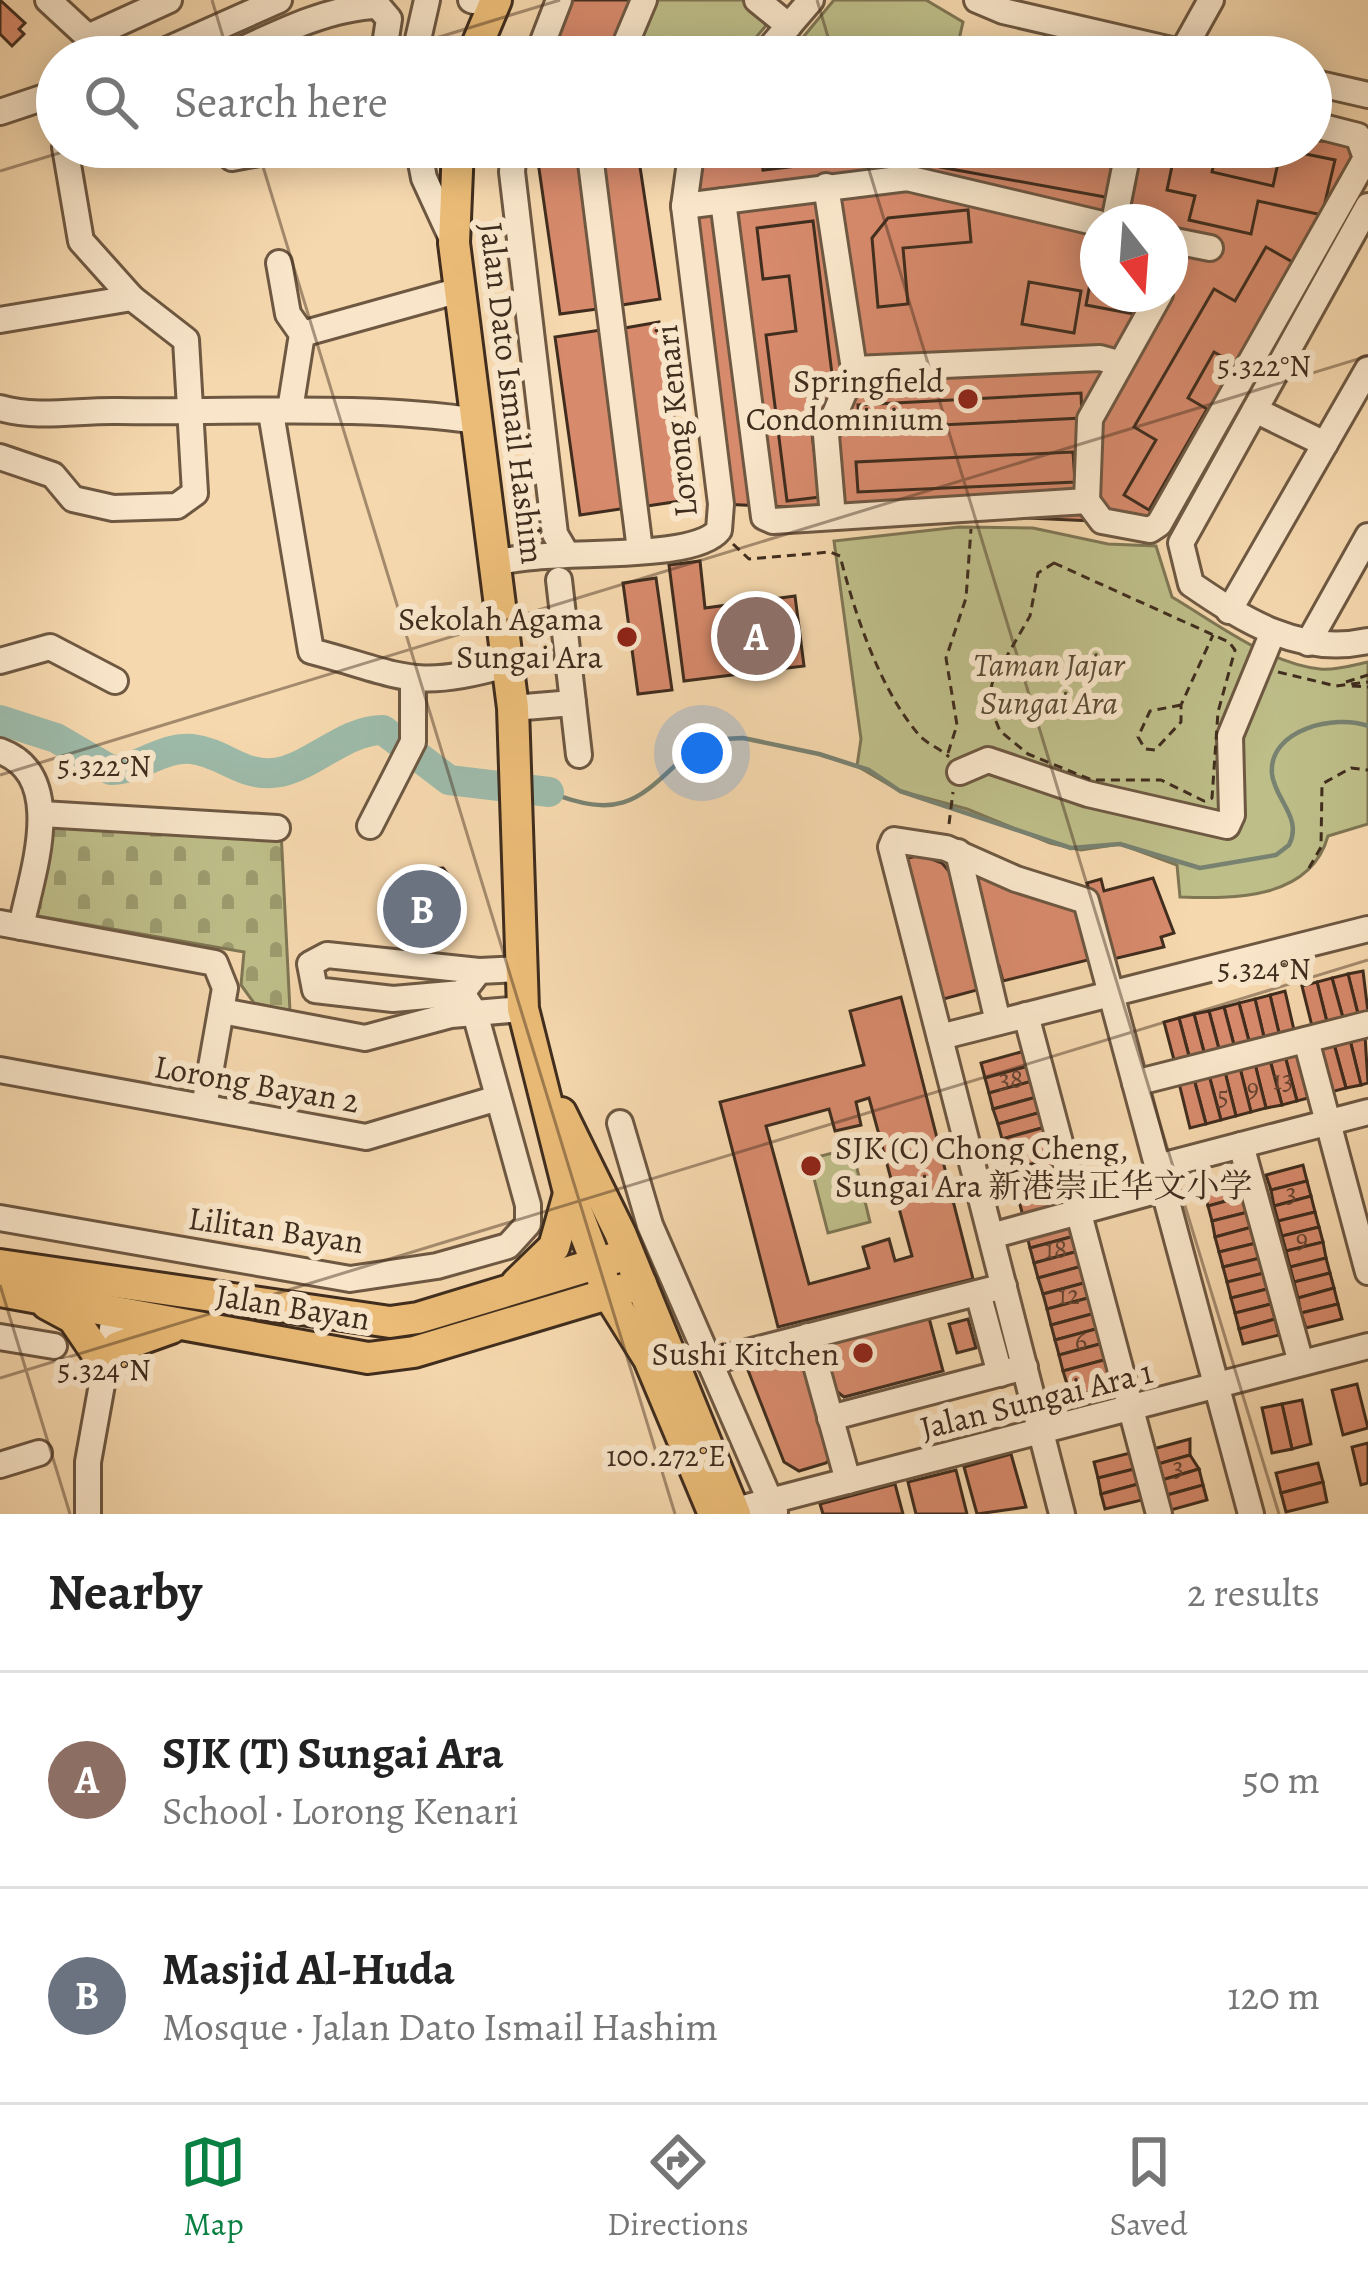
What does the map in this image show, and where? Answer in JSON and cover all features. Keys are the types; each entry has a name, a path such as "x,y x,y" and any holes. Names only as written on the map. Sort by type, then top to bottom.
{"main road":[{"path":"475,36 482,3"},
{"name":"Jalan Dato Ismail Hashim","path":"457,168 454,243 513,708 523,1009 569,1192 596,1264 649,1359 718,1510"},
{"name":"Jalan Dato Ismail Hashim","path":"539,1077 641,1284 680,1336 718,1510"},
{"path":"502,1294 532,1273 554,1247 569,1192"},
{"name":"Jalan Bayan","path":"0,1291 34,1283 191,1292 390,1322 502,1294 628,1254"},
{"name":"Jalan Bayan","path":"0,1264 34,1283"},
{"path":"34,1283 107,1291 115,1312 132,1295 191,1292"},
{"path":"34,1283 73,1318 107,1368 118,1347 136,1337 182,1325"},
{"name":"Jalan Bayan","path":"115,1312 368,1358 414,1352 641,1284"}],"street":[{"path":"48,0 83,36"},
{"path":"107,0 129,20"},
{"path":"108,36 169,0"},
{"path":"218,36 279,0"},
{"path":"419,36 427,0"},
{"path":"545,36 559,0"},
{"path":"629,36 644,0"},
{"path":"757,0 789,26"},
{"path":"780,36 811,0"},
{"path":"977,0 1003,11 1110,36"},
{"path":"1199,36 1211,0"},
{"path":"273,36 360,6 378,6 389,19 386,36"},
{"path":"1332,87 1368,95"},
{"path":"0,112 36,100"},
{"path":"1149,312 1090,419 1087,501 1102,520 1140,530 1159,524 1366,158 1358,136 1332,129"},
{"path":"0,458 52,475 78,501 113,508 177,506 196,494 185,340 132,298 81,242 69,168"},
{"path":"422,168 454,243"},
{"path":"512,168 556,534 565,551"},
{"path":"592,168 640,550"},
{"name":"Lorong Kenari","path":"498,563 565,551 586,557 702,543 719,530 705,204 697,168"},
{"path":"906,168 908,178"},
{"path":"1118,204 1126,168"},
{"path":"1080,219 908,178 705,204 764,517 1087,501"},
{"path":"826,186 854,369 831,412 826,435 833,517"},
{"path":"1368,206 1181,543 1191,584 1229,610 1308,644 1368,640"},
{"path":"1188,249 1210,248"},
{"path":"279,263 288,314 302,334"},
{"path":"302,334 460,290"},
{"path":"0,320 132,298"},
{"path":"302,334 280,411 311,651 413,681 458,679 509,664"},
{"path":"854,369 1100,358 1118,363"},
{"path":"1229,610 1366,376"},
{"path":"0,408 31,416 60,411 394,409 477,422"},
{"path":"1255,410 1325,444"},
{"path":"1308,644 1368,536"},
{"path":"560,580 579,755"},
{"path":"954,771 988,760 1088,794 1227,826 1232,815 1230,736 1274,632"},
{"path":"0,661 50,647 115,681"},
{"path":"370,826 410,750 413,681"},
{"path":"513,708 573,703"},
{"path":"0,751 26,772 41,800 42,814 11,925 215,963 225,979 204,1106"},
{"path":"42,814 277,828"},
{"path":"1055,1512 1042,1431 1013,1371 991,1289 991,1236 892,841 958,852 1016,879 1086,901 1251,1514"},
{"path":"958,852 998,1022"},
{"path":"940,1036 1368,929"},
{"path":"521,969 478,971 327,955 310,964 311,986 320,992 523,1009"},
{"path":"468,1003 478,971"},
{"path":"223,1011 364,1038 468,1003"},
{"name":"Lilitan Bayan","path":"0,1218 350,1279 437,1267 508,1246 528,1224 498,1098 468,1003"},
{"path":"1026,1015 1159,1514"},
{"path":"1135,1083 1368,1024"},
{"path":"1306,1040 1368,1272"},
{"name":"Lorong Bayan 2","path":"0,1070 366,1137 498,1098"},
{"path":"991,1236 1080,1212 1241,1145 1368,1112"},
{"path":"620,1123 680,1336 710,1362 773,1507"},
{"path":"1241,1145 1301,1363"},
{"path":"710,1362 991,1289"},
{"path":"88,1514 88,1462 115,1312"},
{"path":"808,1336 848,1481"},
{"path":"0,1337 54,1346"},
{"name":"Jalan Sungai Ara 1","path":"718,1510 773,1507 848,1481 1368,1346"},
{"path":"830,1418 1013,1371"},
{"path":"0,1465 38,1453"}],"path":[{"path":"949,825 957,725 946,658 966,598 970,509"},
{"path":"719,530 749,560 830,552 840,556 855,616 872,654 920,736 954,771"},
{"path":"1046,565 1063,565 1213,635 1229,642 1237,658 1218,712 1217,789 1204,801 1161,780 1092,780 1028,754 1000,731 988,702 1001,664 1030,616 1038,573 1046,565"},
{"path":"1181,705 1150,711 1138,737 1145,749 1155,750 1171,738 1213,635"},
{"path":"1258,665 1336,686 1368,682"},
{"path":"1336,686 1368,682"},
{"path":"1309,868 1321,847 1322,784 1351,768 1368,770"}],"green space":[{"path":"650,0 743,0 770,21 757,36 634,36"},
{"path":"834,0 926,0 963,22 960,36 804,36"},
{"name":"Taman Jajar Sungai Ara","path":"959,527 1033,528 1108,544 1156,546 1172,597 1243,641 1301,666 1338,668 1368,662 1368,824 1328,836 1319,857 1287,884 1245,895 1180,897 1177,865 1120,844 1081,850 1050,843 967,809 900,791 857,766 861,739 834,541"},
{"path":"50,822 281,831 290,1011 254,1003 241,985 244,952 38,916 33,909"},
{"path":"852,1148 870,1222 828,1233 809,1159"}],"building":[{"path":"0,0 25,23 19,29 24,34 12,46 0,34"},
{"path":"572,0 633,0 617,36 556,36"},
{"name":"Springfield Condominium","path":"1332,142 1365,145 1159,524 721,504 684,206 701,168 1332,168"},
{"path":"1335,160 1322,215 1258,201 1251,234 1189,220 1195,196 1167,190 1172,168 1213,168 1212,172 1273,186 1277,168 1332,168"},
{"path":"539,168 585,168 605,308 560,314"},
{"path":"600,168 640,168 660,299 622,305"},
{"path":"946,168 1122,168 1116,199"},
{"path":"968,210 971,242 903,248 908,304 878,307 872,238 888,218"},
{"path":"813,221 833,382 806,386 820,497 787,501 766,335 796,331 789,276 763,279 757,228"},
{"path":"1266,247 1296,264 1237,365 1214,352 1188,398 1207,409 1149,510 1124,495 1156,440 1134,427 1214,289 1235,301"},
{"path":"1029,282 1080,291 1074,333 1022,324"},
{"path":"659,322 687,500 647,506 619,329"},
{"path":"601,330 627,508 580,515 555,337"},
{"path":"1081,393 1082,418 859,429 858,405"},
{"path":"1073,452 1075,482 858,492 856,462"},
{"path":"700,561 705,608 795,596 804,666 684,681 669,565"},
{"path":"656,578 672,690 638,694 623,583"},
{"path":"921,855 942,863 953,876 977,990 940,1000 904,859"},
{"path":"443,868 462,893 460,928 439,947 403,945 385,925 382,893 407,870"},
{"path":"983,874 1083,904 1096,958 1003,981 999,966 994,967 974,884"},
{"path":"1153,878 1174,933 1161,937 1164,947 1109,960 1087,883 1101,879 1104,891"},
{"path":"1363,971 1368,1012 1358,1014 1348,974"},
{"path":"1348,974 1358,1014 1343,1018 1332,978"},
{"path":"1332,978 1343,1018 1327,1022 1317,982"},
{"path":"1317,982 1327,1022 1312,1026 1302,986"},
{"path":"1285,991 1294,1030 1279,1033 1270,995"},
{"path":"1270,995 1279,1033 1264,1037 1255,999"},
{"path":"901,997 973,1279 778,1327 720,1102 864,1065 850,1011","holes":["869,1098 912,1256 895,1261 889,1239 863,1247 869,1268 809,1284 766,1126 829,1109 835,1131 861,1125 856,1102"]},
{"path":"1255,999 1264,1037 1249,1041 1239,1003"},
{"path":"1239,1003 1249,1041 1234,1045 1224,1007"},
{"path":"1224,1007 1234,1045 1219,1049 1209,1011"},
{"path":"1209,1011 1219,1049 1204,1052 1194,1014"},
{"path":"1194,1014 1204,1052 1189,1056 1179,1018"},
{"path":"1179,1018 1189,1056 1174,1060 1164,1022"},
{"path":"1365,1036 1368,1083 1361,1085 1350,1040"},
{"path":"1350,1040 1361,1085 1346,1088 1334,1044"},
{"path":"1334,1044 1346,1088 1331,1092 1319,1048"},
{"path":"1028,1050 1032,1065 985,1078 981,1063"},
{"path":"1300,1052 1312,1097 1297,1101 1285,1056"},
{"path":"1285,1056 1297,1101 1282,1105 1270,1060"},
{"path":"1270,1060 1282,1105 1266,1108 1255,1064"},
{"path":"1255,1064 1266,1108 1251,1112 1240,1068"},
{"path":"1032,1065 1036,1080 989,1093 985,1078"},
{"path":"1240,1068 1251,1112 1236,1116 1225,1072"},
{"path":"1225,1072 1236,1116 1221,1120 1209,1075"},
{"path":"1209,1075 1221,1120 1206,1124 1194,1079"},
{"path":"1194,1079 1206,1124 1190,1128 1179,1083"},
{"path":"1036,1080 1040,1096 993,1109 989,1093"},
{"path":"1040,1096 1045,1111 998,1124 993,1109"},
{"path":"1045,1111 1049,1126 1002,1139 998,1124"},
{"path":"1049,1126 1053,1142 1006,1155 1002,1139"},
{"path":"1053,1142 1057,1157 1010,1170 1006,1155"},
{"path":"1057,1157 1061,1172 1014,1185 1010,1170"},
{"path":"1303,1165 1307,1181 1271,1190 1266,1175"},
{"path":"1061,1172 1065,1188 1019,1201 1014,1185"},
{"path":"1240,1181 1244,1196 1208,1206 1204,1190"},
{"path":"1307,1181 1311,1196 1274,1206 1271,1190"},
{"path":"1065,1188 1069,1203 1023,1216 1019,1201"},
{"path":"1244,1196 1248,1212 1212,1221 1208,1206"},
{"path":"1311,1196 1315,1212 1278,1221 1274,1206"},
{"path":"1248,1212 1252,1227 1215,1237 1212,1221"},
{"path":"1315,1212 1319,1227 1282,1236 1278,1221"},
{"path":"1074,1219 1078,1235 1030,1248 1026,1232"},
{"path":"1252,1227 1256,1243 1219,1252 1215,1237"},
{"path":"1319,1227 1323,1242 1286,1251 1282,1236"},
{"path":"1078,1235 1082,1250 1034,1263 1030,1248"},
{"path":"1323,1242 1326,1258 1290,1267 1286,1251"},
{"path":"1256,1243 1260,1258 1223,1267 1219,1252"},
{"path":"1082,1250 1086,1265 1038,1278 1034,1263"},
{"path":"1260,1258 1264,1273 1227,1282 1223,1267"},
{"path":"1326,1258 1330,1273 1294,1282 1290,1267"},
{"path":"1086,1265 1091,1281 1043,1294 1038,1278"},
{"path":"1264,1273 1267,1289 1231,1298 1227,1282"},
{"path":"1330,1273 1334,1288 1298,1298 1294,1282"},
{"path":"1091,1281 1095,1296 1047,1309 1043,1294"},
{"path":"1334,1288 1338,1304 1301,1313 1298,1298"},
{"path":"1267,1289 1271,1304 1235,1313 1231,1298"},
{"path":"1095,1296 1099,1312 1051,1325 1047,1309"},
{"path":"1271,1304 1275,1319 1239,1329 1235,1313"},
{"path":"1338,1304 1342,1319 1306,1328 1301,1313"},
{"path":"1099,1312 1103,1327 1055,1340 1051,1325"},
{"path":"928,1314 943,1371 844,1397 835,1390 822,1350 826,1340"},
{"path":"968,1319 976,1348 957,1353 949,1324"},
{"path":"1275,1319 1279,1335 1243,1344 1239,1329"},
{"path":"1103,1327 1107,1342 1059,1355 1055,1340"},
{"path":"1107,1342 1111,1358 1063,1371 1059,1355"},
{"path":"798,1346 806,1352 833,1456 799,1471 784,1462 744,1360"},
{"path":"1111,1358 1118,1384 1071,1397 1063,1371"},
{"path":"1357,1384 1368,1428 1343,1435 1332,1390"},
{"path":"1302,1400 1311,1444 1292,1449 1282,1404"},
{"path":"1282,1404 1292,1449 1272,1453 1262,1408"},
{"path":"1190,1439 1190,1455 1158,1464 1153,1449"},
{"path":"1368,1443 1368,1483 1361,1485 1352,1447"},
{"path":"1130,1453 1134,1469 1098,1478 1094,1462"},
{"path":"1011,1454 1026,1507 977,1514 964,1467"},
{"path":"1190,1455 1199,1469 1162,1480 1158,1464"},
{"path":"1318,1463 1323,1482 1281,1493 1276,1473"},
{"path":"1134,1469 1138,1484 1101,1494 1098,1478"},
{"path":"1199,1469 1203,1485 1167,1495 1162,1480"},
{"path":"956,1470 967,1514 916,1514 908,1482"},
{"path":"1323,1482 1327,1502 1286,1512 1281,1493"},
{"path":"895,1484 903,1514 823,1514 820,1504"},
{"path":"1138,1484 1142,1500 1105,1509 1101,1494"},
{"path":"1203,1485 1207,1500 1171,1510 1167,1495"}],"waterway":[{"path":"0,720 56,738 111,770 192,749 255,772 280,772 356,735 383,730 449,780 549,792"},
{"path":"549,792 578,802 620,803 651,787 704,740 743,738 869,770 900,791 1071,848 1120,844 1200,868 1276,855 1289,845 1293,826 1272,774 1274,759 1292,736 1323,724 1368,726"}],"place":[{"name":"Springfield Condominium","path":"968,399"},
{"name":"SJK (T) Sungai Ara","path":"756,636"},
{"name":"Sekolah Agama Sungai Ara","path":"627,637"},
{"name":"Masjid Al-Huda","path":"422,909"},
{"name":"SJK (C) Chong Cheng, Sungai Ara 新港崇正华文小学","path":"811,1166"},
{"name":"Sushi Kitchen","path":"863,1353"}]}
